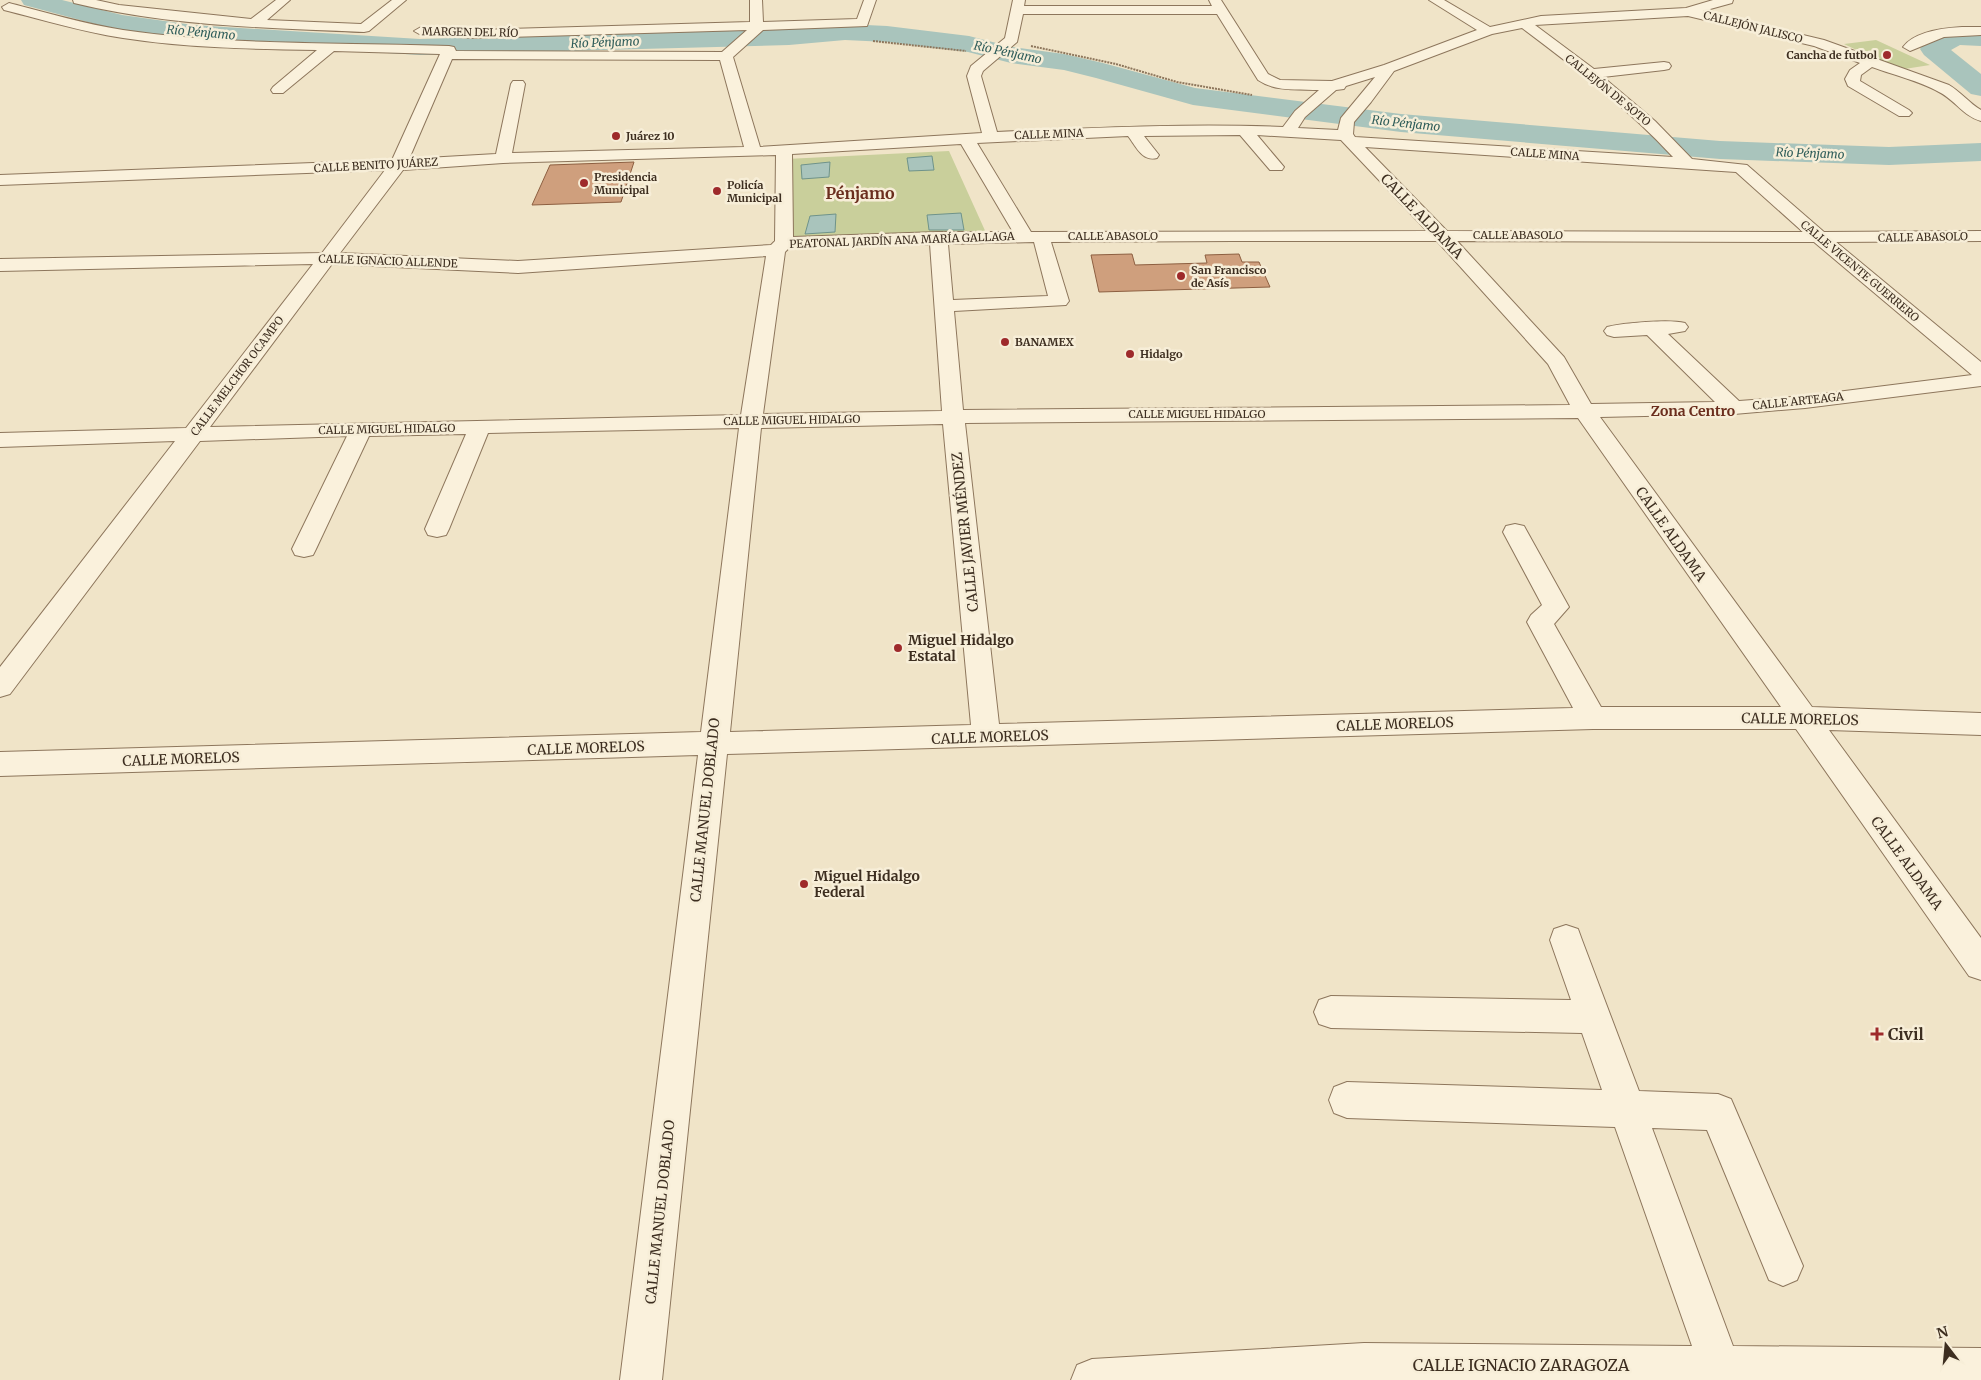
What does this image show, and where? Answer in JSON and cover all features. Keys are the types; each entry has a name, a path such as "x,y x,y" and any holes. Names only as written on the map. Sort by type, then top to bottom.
{"street":[{"path":"5,10 23,0"},
{"path":"254,23 284,0"},
{"path":"364,28 400,0"},
{"path":"5,10 141,36 261,44 449,53 726,56 744,42 756,28 756,0"},
{"name":"MARGEN DEL RÍO","path":"410,31 476,34 756,28 862,23 870,0"},
{"path":"1435,0 1488,31"},
{"path":"1656,0 1683,12"},
{"path":"1288,131 1300,114 1332,86 1388,68 1488,31 1541,20 1683,12 1728,0"},
{"path":"91,1 119,9 254,23 382,29"},
{"path":"991,137 974,76 976,69 1012,39 1019,5 1218,5 1263,77 1274,83 1359,89 1367,96"},
{"name":"CALLEJÓN JALISCO","path":"1683,12 1819,43 1944,88 1958,97 1969,109 1980,115"},
{"name":"CALLEJÓN DE SOTO","path":"1524,23 1591,74 1657,130 1687,163"},
{"path":"1910,47 1920,39 1939,33 1958,30 1981,31"},
{"path":"278,90 331,46"},
{"name":"CALLE MELCHOR OCAMPO","path":"0,687 398,165 449,53"},
{"path":"726,56 753,152"},
{"path":"1870,62 1855,74 1852,78 1853,83 1904,113"},
{"path":"1591,74 1664,66"},
{"path":"1347,132 1367,96 1388,68"},
{"path":"504,158 518,84"},
{"path":"1244,130 1276,167"},
{"name":"CALLE MINA","path":"753,152 966,138 1132,131 1244,130 1347,132 1741,168"},
{"path":"1132,131 1151,155"},
{"name":"CALLE ALDAMA","path":"1347,132 1556,361 1584,411 1981,965"},
{"name":"PEATONAL JARDÍN ANA MARÍA GALLAGA","path":"966,138 1033,237"},
{"name":"CALLE MANUEL DOBLADO","path":"641,1380 712,744 751,421 780,247 784,150"},
{"name":"CALLE BENITO JUÁREZ","path":"0,180 398,165 504,158 753,152"},
{"name":"CALLE VICENTE GUERRERO","path":"1741,168 1820,238 1981,372"},
{"name":"CALLE ABASOLO","path":"1033,237 1441,235 1820,238 1981,236"},
{"name":"PEATONAL JARDÍN ANA MARÍA GALLAGA","path":"780,247 938,237 1033,237"},
{"name":"CALLE JAVIER MÉNDEZ","path":"938,237 953,416 986,737"},
{"path":"944,306 1059,300 1033,237"},
{"name":"CALLE IGNACIO ALLENDE","path":"0,265 326,258 518,267 780,247"},
{"path":"1614,332 1678,327"},
{"path":"1651,328 1734,408"},
{"name":"CALLE ARTEAGA","path":"1584,411 1734,408 1805,402 1981,380"},
{"name":"CALLE MIGUEL HIDALGO","path":"0,440 361,429 953,416 1584,411"},
{"path":"437,529 480,427"},
{"path":"304,549 361,429"},
{"path":"1515,532 1556,607 1540,622 1593,718"},
{"name":"CALLE MORELOS","path":"0,764 1593,718 1803,718 1981,724"},
{"path":"1566,940 1720,1367"},
{"path":"1331,1012 1594,1017"},
{"path":"1347,1100 1718,1112 1783,1266"},
{"name":"CALLE IGNACIO ZARAGOZA","path":"1092,1380 1366,1372 1720,1367 1981,1369"}],"path":[{"path":"1012,39 1034,47 1116,64 1177,82 1264,97 1274,83"},
{"path":"868,40 984,54 985,62"}],"green space":[{"name":"Cancha de futbol","path":"1876,40 1930,65 1898,70 1844,44"},
{"path":"949,151 987,235 791,242 786,159"}],"water":[{"path":"932,156 934,170 909,171 907,158"},
{"path":"830,162 829,177 802,179 801,165"},
{"path":"961,213 964,230 929,230 927,215"},
{"path":"836,214 835,232 805,234 810,216"}],"building":[{"name":"Presidencia Municipal","path":"634,162 621,202 532,205 550,165"},
{"name":"San Francisco de Asís","path":"1132,254 1135,265 1207,263 1205,255 1239,254 1242,262 1259,262 1270,287 1099,292 1091,255"}],"waterway":[{"name":"Río Pénjamo","path":"33,0 121,23 193,33 420,47 789,37 845,32 887,34 969,44 1011,55 1064,62 1193,96 1401,123 1720,150 1889,156 1981,152"},
{"name":"Río Pénjamo","path":"1981,38 1955,37 1933,49 1981,88"}],"place":[{"name":"Cancha de futbol","path":"1887,55"},
{"name":"Juárez 10","path":"616,136"},
{"name":"Presidencia Municipal","path":"584,183"},
{"name":"Policía Municipal","path":"717,191"},
{"name":"San Francisco de Asís","path":"1181,276"},
{"name":"BANAMEX","path":"1005,342"},
{"name":"Hidalgo","path":"1130,354"},
{"name":"Miguel Hidalgo Estatal","path":"898,648"},
{"name":"Miguel Hidalgo Federal","path":"804,884"},
{"name":"Civil","path":"1877,1034"}],"district":[{"name":"Pénjamo","path":"860,193"},
{"name":"Zona Centro","path":"1693,411"}]}
